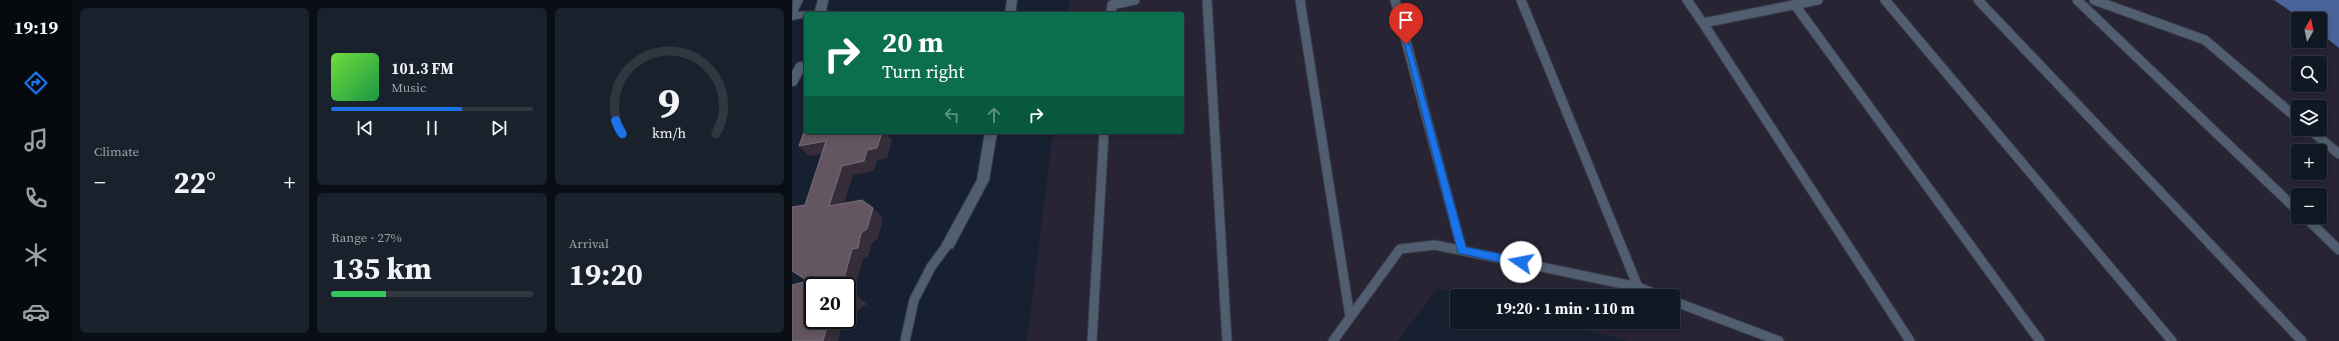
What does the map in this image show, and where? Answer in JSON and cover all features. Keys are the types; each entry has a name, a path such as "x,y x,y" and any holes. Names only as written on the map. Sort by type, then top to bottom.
{"street":[{"path":"792,13 798,0"},
{"path":"820,12 823,0"},
{"path":"1010,12 1012,0"},
{"path":"792,17 804,15"},
{"path":"792,82 800,66"},
{"path":"948,244 983,180 991,134"}],"lane":[{"path":"1111,12 1112,5 1135,0"},
{"path":"1207,0 1227,341"},
{"path":"1300,0 1350,317"},
{"path":"1395,0 1462,250"},
{"path":"1521,0 1638,287"},
{"path":"1687,0 1910,341"},
{"path":"1703,23 1818,0"},
{"path":"1885,0 2172,341"},
{"path":"1978,0 2302,341"},
{"path":"2076,0 2291,204"},
{"path":"2094,0 2205,40 2291,113"},
{"path":"1795,5 2040,341"},
{"path":"1092,341 1104,134"},
{"path":"2317,136 2339,154"},
{"path":"2312,224 2339,250"},
{"path":"905,341 914,300 931,267 948,244"},
{"path":"1333,341 1400,249 1435,244 1643,289"},
{"path":"1680,304 1779,341"}],"shaded area":[{"path":"1070,0 2274,0 2292,12 2291,48 2327,48 2327,39 2339,48 2339,341 1627,341 1584,329 1680,329 1680,289 1450,289 1450,291 1438,288 1397,341 1027,341 1053,134 1184,134 1184,12 1068,12"}],"water":[{"path":"2274,0 2339,0 2339,48 2327,39 2327,12 2292,12"}],"building":[{"path":"804,132 804,134 881,134 877,148 867,150 864,161 842,166 829,206 862,200 873,208 867,229 861,233 858,248 852,249 844,277 804,277 804,278 792,271 792,207 805,205 826,141 799,146"},
{"path":"804,282 804,329 826,329 823,341 792,341 792,285"}],"route":[{"path":"1406,44 1462,250 1521,262"}]}
